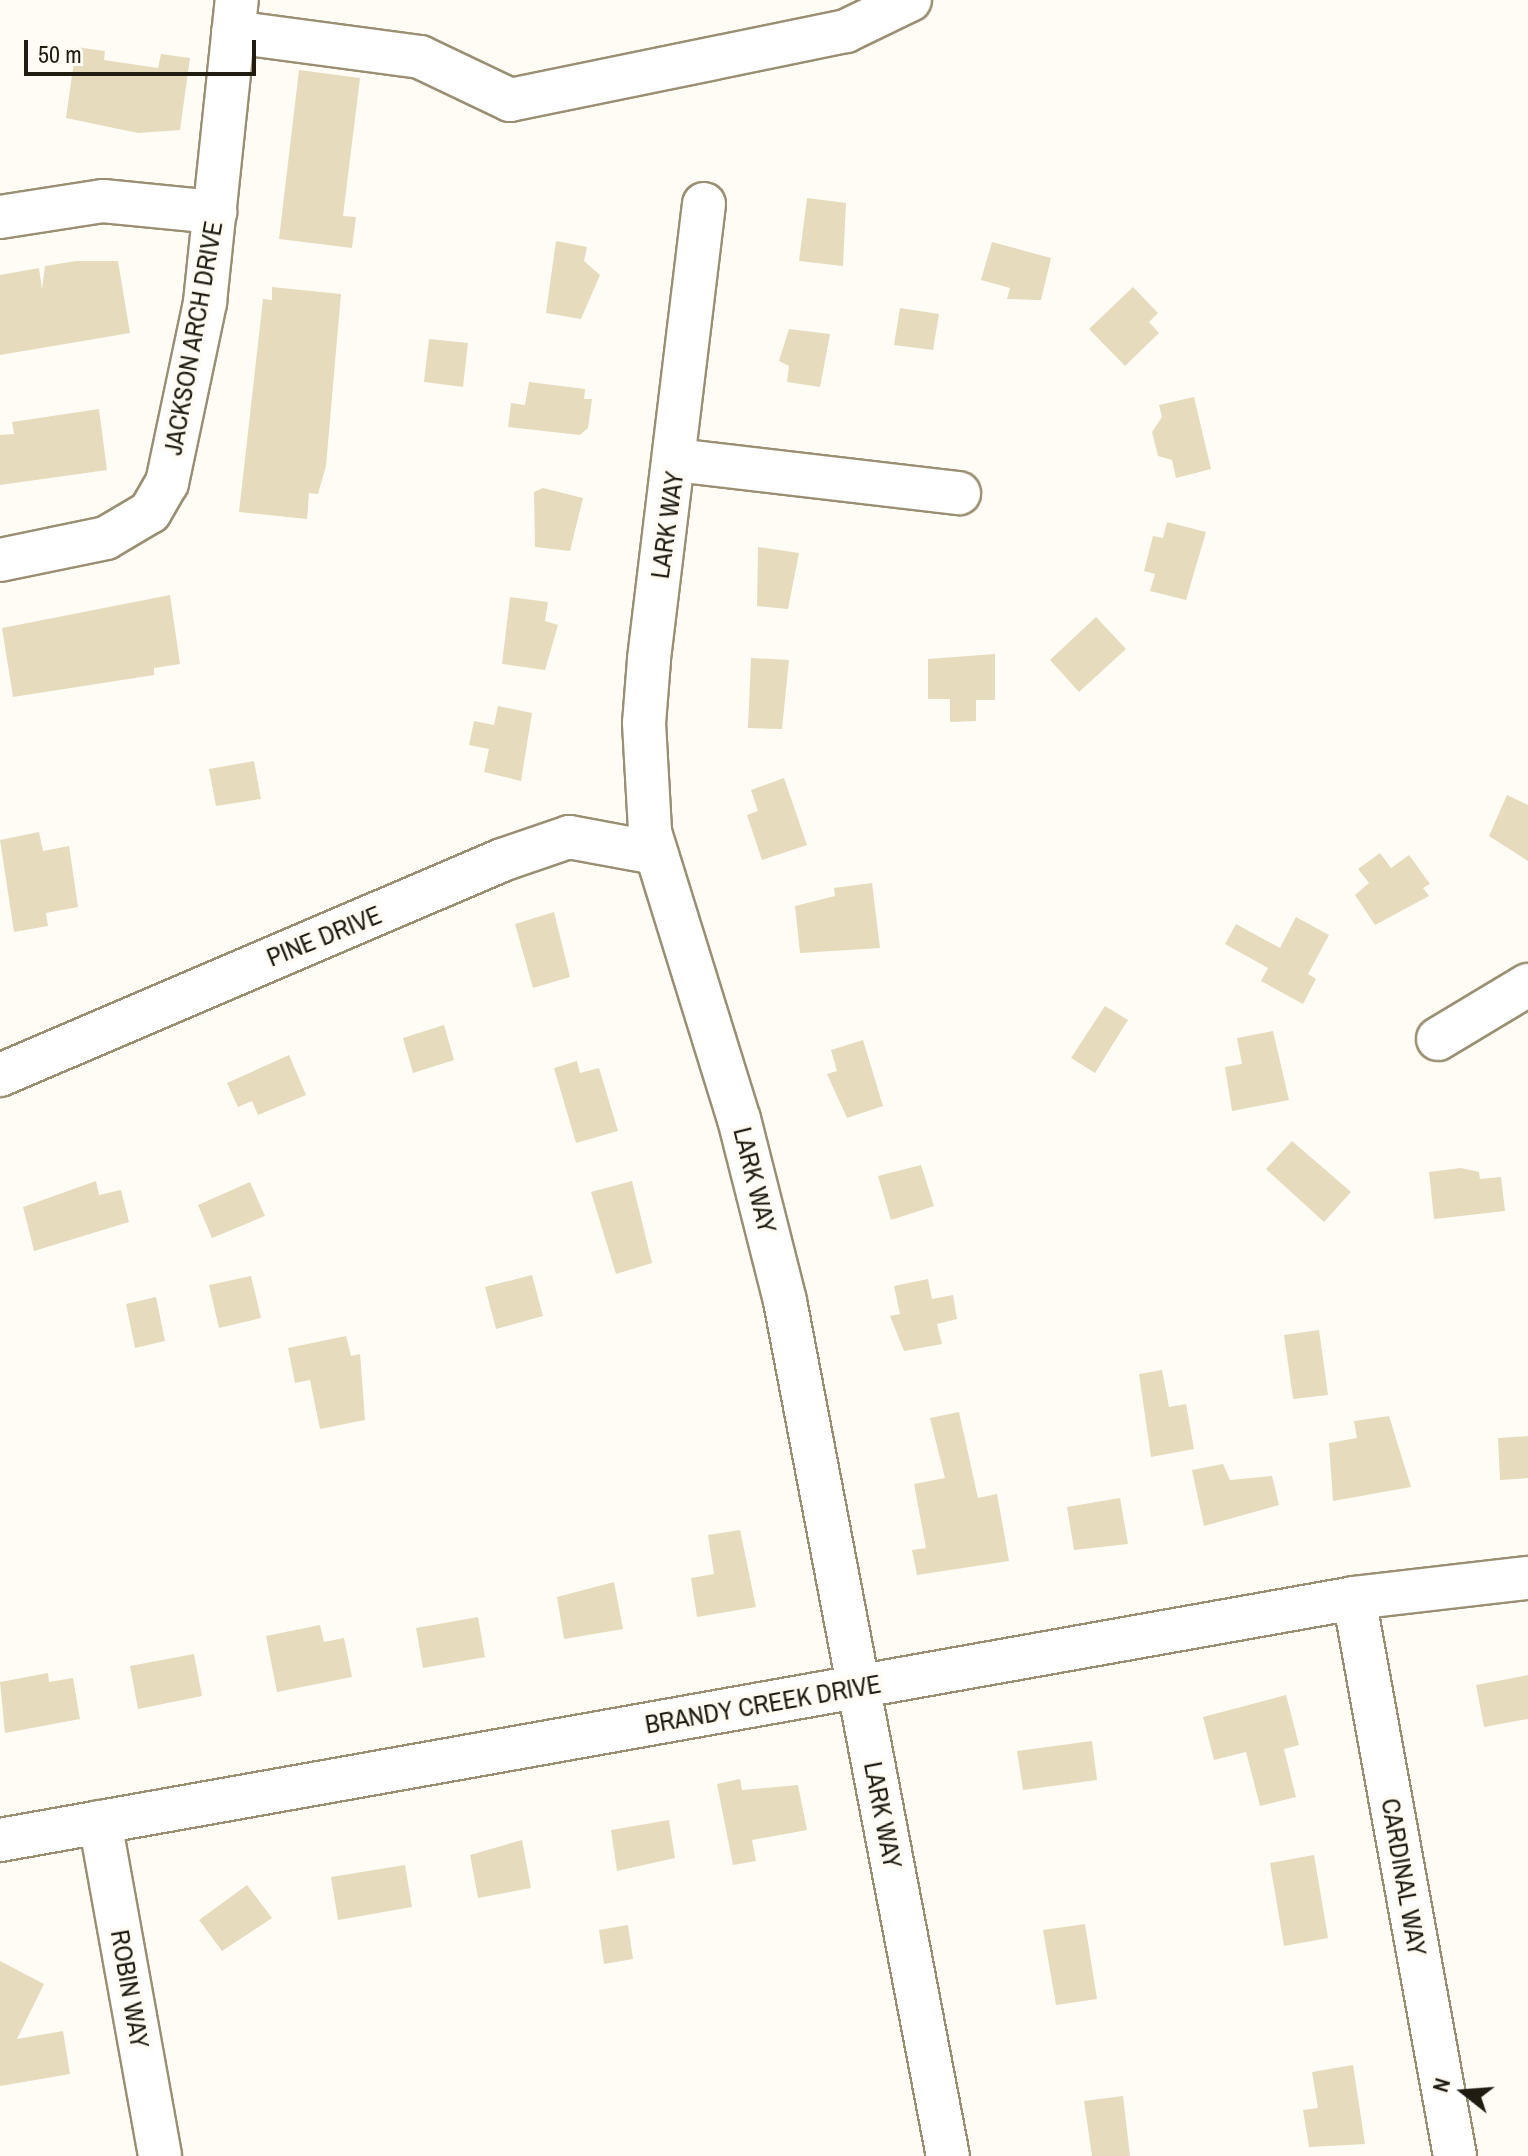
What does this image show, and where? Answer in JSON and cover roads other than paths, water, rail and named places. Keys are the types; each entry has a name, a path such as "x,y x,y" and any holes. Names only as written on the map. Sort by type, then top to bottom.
{"street":[{"path":"235,16 420,57 510,100 846,31 910,0"},
{"name":"JACKSON ARCH DRIVE","path":"0,560 86,545 150,512 181,437 215,212 235,16"},
{"path":"0,217 103,201 215,212"},
{"name":"LARK WAY","path":"704,204 644,723 655,853 739,1119 785,1301 948,2156"},
{"path":"676,460 959,493"},
{"name":"PINE DRIVE","path":"0,1075 502,860 569,837 655,853"},
{"path":"1438,1039 1528,985"},
{"name":"BRANDY CREEK DRIVE","path":"0,1840 1354,1598 1528,1578"},
{"name":"CARDINAL WAY","path":"1354,1598 1455,2156"},
{"name":"ROBIN WAY","path":"100,1822 160,2156"}]}
